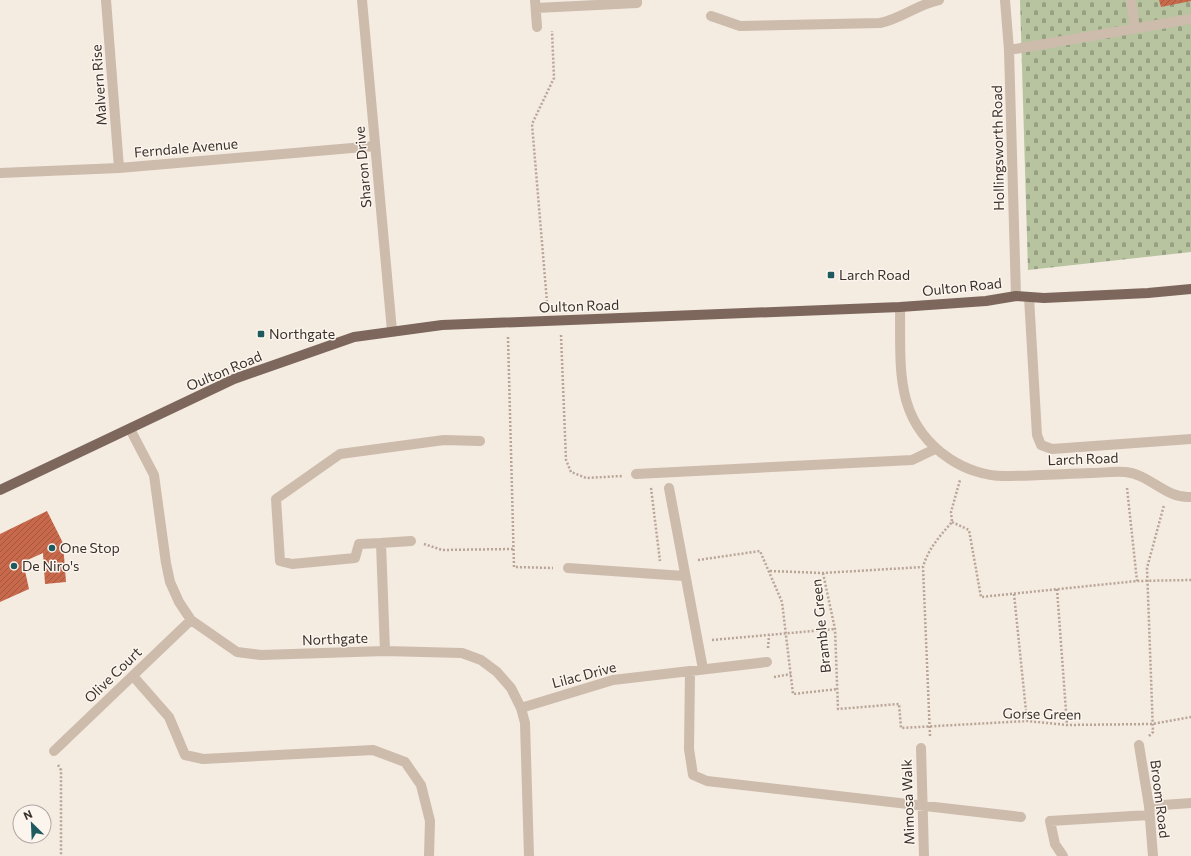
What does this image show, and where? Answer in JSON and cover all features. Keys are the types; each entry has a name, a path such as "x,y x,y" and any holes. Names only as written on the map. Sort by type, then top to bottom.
{"main road":[{"name":"Oulton Road","path":"0,490 234,379 354,337 442,325 900,307 986,302 1016,296 1044,298 1141,294 1191,289"}],"street":[{"name":"Malvern Rise","path":"106,0 119,168"},
{"name":"Sharon Drive","path":"362,0 392,331"},
{"path":"537,27 535,4 637,3 637,0"},
{"path":"711,16 740,26 880,23 892,21 931,2 939,0"},
{"name":"Hollingsworth Road","path":"1006,0 1009,50 1016,296"},
{"path":"1131,0 1135,29"},
{"path":"1009,50 1191,19"},
{"name":"Ferndale Avenue","path":"0,173 119,168 375,146"},
{"path":"1029,297 1037,435 1041,445 1052,449 1191,439"},
{"name":"Larch Road","path":"900,307 903,387 912,418 935,449 964,468 1002,476 1125,472 1147,480 1168,493 1181,498 1191,497"},
{"name":"Northgate","path":"130,429 154,475 166,563 170,582 179,602 191,620 237,652 261,655 385,651 462,653 481,660 497,672 511,688 521,708 525,723 529,856"},
{"path":"411,541 359,544 355,558 292,564 280,561 276,499 340,454 444,440 480,441"},
{"path":"636,474 912,460 935,449"},
{"path":"669,488 684,576 703,669"},
{"path":"381,543 385,651"},
{"path":"571,568 684,576"},
{"name":"Olive Court","path":"54,751 191,620"},
{"name":"Lilac Drive","path":"521,708 613,680 767,662"},
{"path":"690,671 689,749 693,775 707,781 1021,817"},
{"path":"133,676 169,717 185,755 203,758 373,750 405,762 421,785 430,821 429,856"},
{"name":"Broom Road","path":"1139,745 1149,810 1153,856"},
{"name":"Mimosa Walk","path":"921,748 924,856"},
{"path":"1062,856 1055,844 1050,821 1149,810 1191,803"}],"path":[{"path":"537,27 552,30 554,78 532,124 547,302"},
{"path":"561,320 566,460 571,472 586,478 636,474"},
{"path":"508,335 514,567 571,568"},
{"path":"921,748 930,738 922,567 926,556 935,542 952,522 951,512 964,468"},
{"path":"1125,472 1137,581"},
{"path":"648,474 661,574"},
{"path":"1139,745 1153,732 1147,568 1168,493"},
{"path":"952,522 969,530 981,597 1137,581 1191,580"},
{"path":"411,541 442,550 513,549"},
{"path":"682,562 760,551 770,571 782,602 793,694 838,689"},
{"name":"Bramble Green","path":"922,567 823,573 835,629 838,709 899,704 901,728 930,726"},
{"path":"770,571 823,573"},
{"path":"1057,589 1067,725"},
{"path":"1014,594 1027,721"},
{"path":"698,641 835,629"},
{"name":"Gorse Green","path":"930,726 1027,721 1067,725 1152,724 1191,717"},
{"path":"54,751 55,759 61,770 61,856"}],"green space":[{"path":"1020,0 1191,0 1191,252 1028,270"}],"building":[{"path":"1159,0 1191,0 1191,1 1161,7"},
{"path":"47,511 63,543 66,582 45,584 43,553 23,562 29,589 0,602 0,534"}],"place":[{"name":"Larch Road","path":"831,275"},
{"name":"Northgate","path":"261,334"},
{"name":"One Stop","path":"52,548"},
{"name":"De Niro's","path":"14,566"}]}
